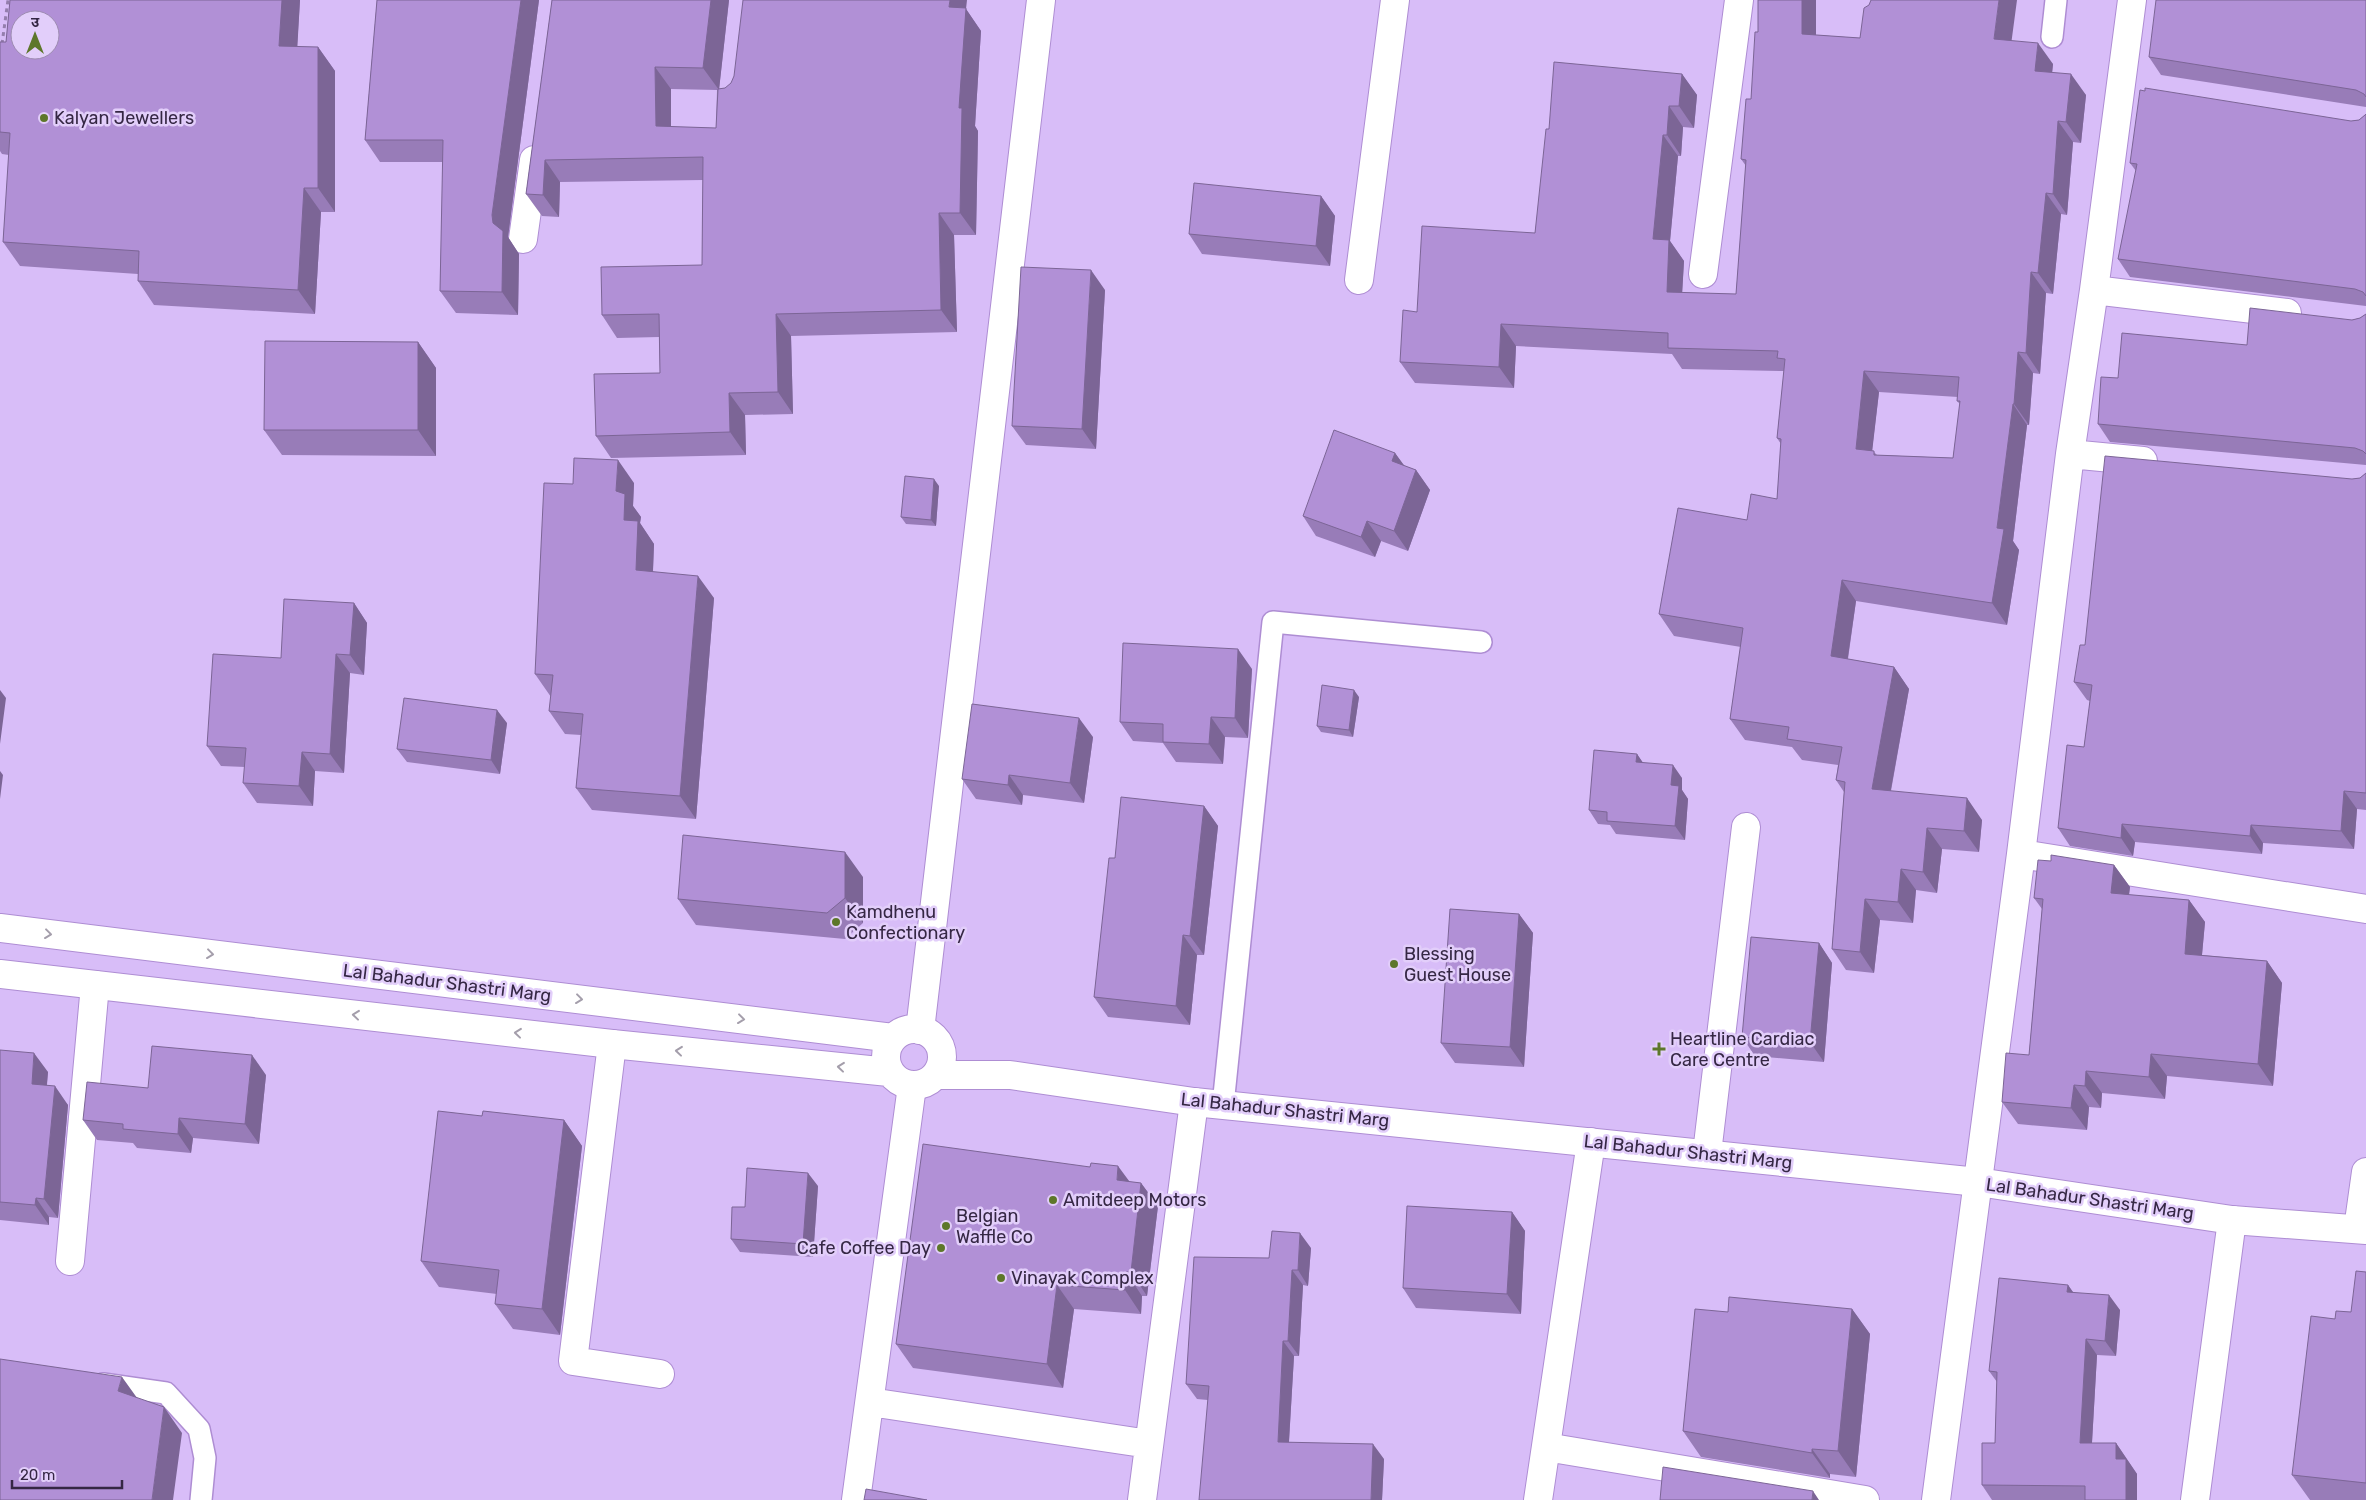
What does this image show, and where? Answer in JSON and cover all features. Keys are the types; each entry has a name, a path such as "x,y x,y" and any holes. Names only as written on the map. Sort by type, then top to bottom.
{"street":[{"path":"920,1030 1041,0"},
{"path":"1359,280 1395,0"},
{"path":"1704,274 1739,0"},
{"path":"1936,1500 2022,854 2070,454 2094,290 2132,0"},
{"path":"2121,84 2150,89"},
{"path":"523,239 537,134"},
{"path":"2094,290 2308,315"},
{"path":"2070,454 2169,463"},
{"path":"1707,1153 1746,827"},
{"path":"2022,854 2366,908"},
{"name":"Lal Bahadur Shastri Marg","path":"0,928 893,1038"},
{"path":"0,974 912,1078 1010,1075"},
{"path":"70,1261 95,985"},
{"path":"912,1078 886,1055 888,1046 893,1038 901,1032 920,1030 929,1033 941,1048 1010,1075"},
{"path":"612,1044 573,1361 660,1374"},
{"path":"912,1078 941,1062 941,1048"},
{"name":"Lal Bahadur Shastri Marg","path":"1010,1075 1194,1102 1978,1182 2232,1220 2362,1230"},
{"path":"856,1500 912,1078"},
{"path":"1142,1500 1194,1102"},
{"path":"1538,1500 1591,1142"},
{"path":"2362,1230 2366,1172"},
{"path":"2195,1500 2232,1220"},
{"path":"870,1402 1149,1444"},
{"path":"1546,1447 1865,1500"}],"lane":[{"path":"2052,37 2056,0"},
{"path":"1223,1105 1273,622 1481,642"},
{"path":"88,1382 166,1393 199,1429 205,1458 201,1500"}],"path":[{"path":"1,53 8,0"}],"building":[{"path":"10,0 282,0 279,46 318,47 318,188 304,188 298,290 138,281 139,251 3,242 10,133 0,132 0,42 6,42"},
{"path":"377,0 521,0 492,215 493,223 503,231 502,292 440,291 443,140 365,140"},
{"path":"552,0 711,0 703,68 655,67 656,126 716,128 718,89 725,88 731,83 734,76 743,0 950,0 949,7 966,8 959,108 962,108 960,213 939,213 941,310 776,314 778,392 729,393 730,432 596,436 594,374 660,373 659,314 602,315 601,267 702,265 703,157 545,160 543,195 526,194"},
{"path":"1758,0 1802,0 1802,34 1860,38 1864,8 1869,5 1871,0 1999,0 1994,39 2038,43 2035,71 2071,74 2066,122 2058,121 2053,194 2046,193 2038,273 2031,272 2026,353 2018,352 2014,404 1997,528 2004,529 1992,603 1842,580 1831,656 1894,667 1872,789 1967,798 1964,831 1927,828 1923,872 1901,869 1898,902 1865,899 1860,952 1832,949 1845,782 1836,780 1842,747 1787,739 1789,727 1730,719 1743,628 1659,614 1678,508 1747,520 1751,494 1777,499 1781,439 1777,438 1785,359 1777,358 1778,351 1668,348 1668,333 1501,324 1499,367 1400,362 1403,310 1417,312 1422,226 1535,233 1546,129 1549,129 1554,62 1682,74 1679,106 1669,106 1667,135 1663,135 1653,239 1669,240 1667,292 1736,294 1746,160 1741,159 1746,99 1751,99 1755,32 1758,32","holes":["1864,371 1959,377 1957,401 1960,401 1953,458 1874,455 1874,451 1856,449"]},
{"path":"2156,0 2366,0 2366,97 2356,90 2149,57"},
{"path":"2145,88 2351,121 2359,120 2366,114 2366,296 2363,292 2355,289 2118,259 2137,164 2130,163 2140,90 2145,91"},
{"path":"1194,183 1321,196 1316,246 1189,234"},
{"path":"1021,267 1091,270 1082,429 1012,426"},
{"path":"2250,308 2352,320 2366,314 2366,454 2355,448 2098,424 2101,377 2118,378 2122,333 2247,345"},
{"path":"265,341 418,342 418,430 264,430"},
{"path":"1334,430 1395,453 1392,461 1416,470 1394,531 1367,521 1361,537 1303,516"},
{"path":"2105,456 2352,479 2360,478 2366,473 2366,793 2344,791 2341,831 2251,825 2250,836 2122,824 2121,838 2058,828 2067,745 2084,747 2092,685 2074,682 2080,645 2085,645"},
{"path":"574,458 618,460 616,491 625,494 624,520 638,521 636,570 698,576 680,796 576,788 583,714 549,711 553,675 535,674 544,483 573,484"},
{"path":"905,476 934,479 931,520 901,517"},
{"path":"284,599 354,603 350,655 336,654 330,754 302,752 299,786 243,783 246,748 207,746 213,654 281,658"},
{"path":"1123,643 1238,649 1235,718 1211,717 1209,744 1163,742 1163,724 1120,722"},
{"path":"1322,685 1354,690 1349,730 1317,726"},
{"path":"404,698 497,710 491,760 397,749"},
{"path":"972,704 1079,718 1070,783 1009,775 1008,785 962,779"},
{"path":"1594,750 1637,754 1636,762 1673,765 1671,785 1679,786 1675,826 1607,821 1607,812 1589,810"},
{"path":"1121,797 1204,806 1190,936 1183,935 1176,1006 1094,997 1109,858 1115,858"},
{"path":"683,835 845,852 845,898 827,913 678,899"},
{"path":"2051,855 2114,865 2111,893 2189,900 2185,954 2267,961 2258,1064 2151,1054 2149,1077 2086,1071 2085,1086 2074,1085 2071,1108 2002,1102 2006,1053 2029,1055 2043,899 2034,898 2038,860 2051,861"},
{"path":"1450,909 1519,914 1510,1047 1441,1043"},
{"path":"1751,937 1819,943 1810,1042 1742,1037"},
{"path":"152,1046 252,1055 245,1124 179,1118 178,1134 123,1129 123,1124 83,1120 87,1082 148,1088"},
{"path":"0,1050 34,1053 32,1084 55,1086 44,1199 36,1198 35,1205 0,1202"},
{"path":"438,1111 482,1116 483,1111 564,1120 542,1309 495,1304 499,1270 421,1261"},
{"name":"Vinayak Complex","path":"923,1144 1090,1167 1091,1163 1118,1166 1117,1180 1141,1183 1131,1272 1126,1272 1125,1290 1057,1285 1047,1364 896,1344"},
{"path":"747,1168 808,1173 803,1244 731,1239 732,1207 745,1207"},
{"path":"1407,1206 1512,1212 1507,1294 1403,1288"},
{"path":"1272,1231 1300,1233 1298,1270 1292,1270 1288,1341 1283,1341 1278,1442 1373,1444 1371,1500 1199,1500 1209,1386 1186,1384 1194,1257 1269,1258"},
{"path":"2356,1271 2366,1272 2366,1483 2292,1475 2311,1316 2335,1319 2336,1311 2351,1312"},
{"path":"1999,1278 2068,1285 2067,1292 2109,1295 2105,1341 2086,1339 2080,1443 2116,1443 2116,1459 2126,1459 2126,1500 2085,1500 2085,1486 1982,1485 1982,1443 1995,1443 1997,1372 1989,1371"},
{"path":"1729,1297 1852,1309 1838,1451 1812,1449 1812,1453 1683,1431 1695,1309 1728,1312"},
{"path":"0,1359 122,1377 118,1391 164,1407 152,1500 0,1500"},
{"path":"1663,1467 1813,1491 1812,1500 1660,1500"},
{"path":"866,1489 927,1500 864,1500"}],"place":[{"name":"Kalyan Jewellers","path":"44,118"},
{"name":"Kamdhenu Confectionary","path":"836,922"},
{"name":"Blessing Guest House","path":"1394,964"},
{"name":"Heartline Cardiac Care Centre","path":"1659,1049"},
{"name":"Amitdeep Motors","path":"1053,1200"},
{"name":"Belgian Waffle Co","path":"946,1226"},
{"name":"Cafe Coffee Day","path":"941,1248"},
{"name":"Vinayak Complex","path":"1001,1278"}]}
